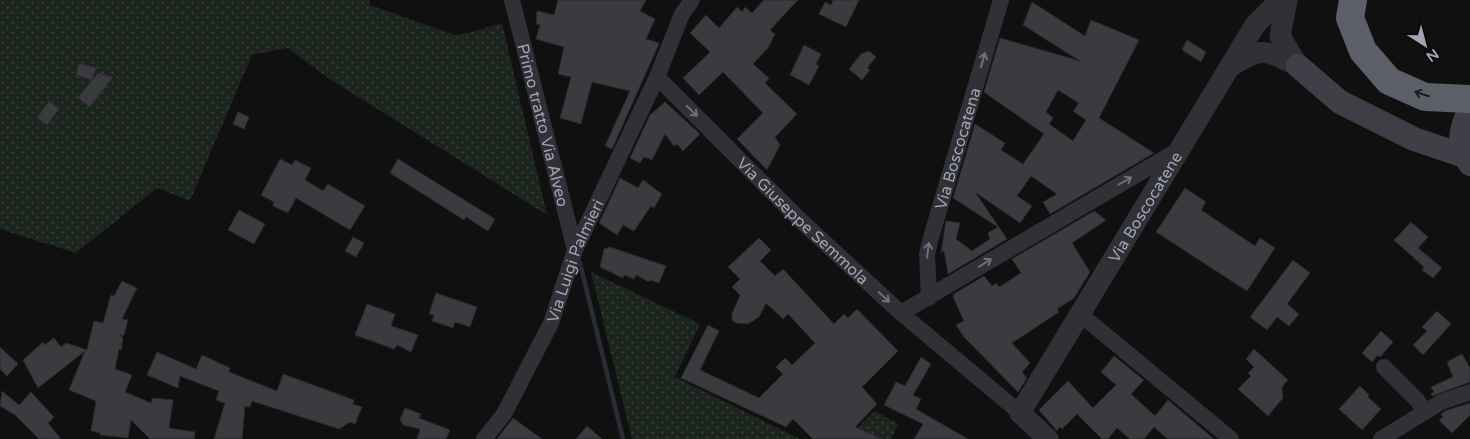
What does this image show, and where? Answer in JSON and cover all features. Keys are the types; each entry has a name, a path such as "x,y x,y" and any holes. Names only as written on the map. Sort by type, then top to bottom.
{"highway":[{"path":"1353,0 1350,18 1363,51 1389,81 1467,111"}],"main road":[{"path":"1298,66 1340,102 1414,139 1467,160"},
{"path":"1414,139 1440,135 1467,111"},
{"path":"1467,111 1460,139 1467,160"}],"street":[{"name":"Primo tratto Via Alveo","path":"512,0 575,250"},
{"path":"657,77 682,14 692,0"},
{"name":"Via Boscocatena","path":"929,298 927,254 930,241 1002,0"},
{"path":"1281,1 1280,36 1298,66"},
{"name":"Via Boscocatene","path":"1020,413 1177,151 1260,24 1281,1"},
{"path":"1260,24 1268,51"},
{"path":"1231,66 1248,56 1268,51 1298,66"},
{"name":"Via Luigi Palmieri","path":"484,439 504,414 551,323 575,250 657,77"},
{"name":"Via Giuseppe Semmola","path":"657,77 798,218 901,313 1020,413 1048,439"},
{"path":"901,313 929,298 1030,235 1177,151"},
{"path":"1080,314 1231,439"},
{"path":"1384,367 1417,400 1425,412"},
{"path":"1381,439 1441,402 1470,392"},
{"name":"Via Giuseppe Semmola","path":"1020,413 1031,439"}],"shaded area":[{"path":"0,0 370,0 370,5 455,35 502,23 547,215 328,78 288,48 252,55 190,201 157,188 76,253 0,229"},
{"path":"591,272 700,324 675,377 800,439 632,439"},
{"path":"875,411 898,424 891,439 846,439"}],"building":[{"path":"558,0 646,0 640,11 655,19 646,39 659,43 612,149 605,146 630,91 592,82 581,124 560,118 571,77 558,74 564,47 536,39 540,25 536,24 537,11 554,15"},
{"path":"764,0 798,0 770,30 775,34 768,48 753,64 769,78 765,83 797,114 775,137 780,145 767,170 737,139 763,113 723,72 699,95 683,78 710,52 690,33 706,15 719,28 737,7 742,12 745,7 752,13"},
{"path":"833,0 859,0 846,27 819,14 825,2 831,5"},
{"path":"1032,2 1085,36 1091,20 1139,40 1099,118 1154,153 1050,214 1043,202 1057,194 1031,176 1017,196 1032,206 1020,223 975,192 1007,239 948,274 944,251 941,253 946,221 960,223 956,239 972,251 990,239 988,233 998,227 953,198 975,124 1005,143 1001,150 1023,164 1044,134 984,92 1000,38 1080,61 1023,25","holes":["1058,90 1079,103 1073,111 1086,120 1073,141 1049,124 1053,118 1046,112"]},
{"path":"1187,40 1206,52 1201,62 1182,50"},
{"path":"804,45 821,54 816,64 819,66 809,85 790,75"},
{"path":"869,51 876,57 867,68 870,70 862,80 849,69 861,54"},
{"path":"79,63 96,68 92,80 76,75"},
{"path":"98,73 113,77 90,107 78,98"},
{"path":"49,101 59,109 47,125 37,118"},
{"path":"665,102 700,134 683,151 677,144 674,146 665,134 652,160 644,157 640,163 630,158 650,115"},
{"path":"238,112 249,117 244,129 233,124"},
{"path":"280,159 292,165 295,160 311,168 305,180 323,191 328,184 365,206 350,230 296,198 288,213 273,206 274,202 261,195"},
{"path":"398,159 495,219 488,231 466,217 464,220 390,173"},
{"path":"620,178 638,188 643,180 662,194 654,208 651,206 634,231 623,225 617,235 599,223"},
{"path":"1185,188 1206,202 1201,210 1255,246 1260,238 1275,248 1247,291 1156,232"},
{"path":"239,210 265,224 254,244 228,230"},
{"path":"1094,211 1106,220 1072,243 1090,272 1074,298 1057,309 1059,312 1012,343 1030,363 1022,372 1027,378 1018,392 964,337 956,325 964,321 953,297 954,294 984,276 992,286 996,283 999,287 1021,273 1012,259"},
{"path":"1411,222 1428,237 1418,248 1442,268 1433,278 1422,270 1424,267 1394,240"},
{"path":"353,237 364,243 356,257 345,251"},
{"path":"759,238 771,250 760,261 775,276 783,269 834,324 844,314 848,318 857,309 898,351 862,387 877,404 855,427 882,439 813,439 793,419 786,427 681,378 708,325 719,331 700,370 759,398 783,374 776,367 785,358 792,365 815,343 788,314 783,319 766,303 759,317 748,324 736,323 732,320 732,314 740,295 732,287 740,279 728,267"},
{"path":"610,247 666,266 659,283 650,280 649,282 636,275 634,279 624,275 623,278 600,267 604,249"},
{"path":"1293,260 1310,273 1287,304 1299,314 1289,326 1277,317 1267,330 1250,317"},
{"path":"122,281 137,288 122,319 128,320 124,335 119,336 123,337 115,369 132,375 125,392 151,403 152,398 173,400 169,428 195,432 194,439 150,439 131,420 128,438 100,435 100,433 91,431 96,401 69,390 85,351 38,388 23,360 43,342 45,345 54,338 61,347 66,343 87,350 94,321 103,323 111,295 114,296"},
{"path":"436,293 477,307 470,327 455,322 453,328 432,321 434,315 429,314"},
{"path":"367,304 395,314 391,326 418,335 411,352 397,345 394,349 355,335"},
{"path":"1437,311 1451,324 1423,355 1413,345 1427,331 1422,327"},
{"path":"1381,331 1393,342 1380,357 1378,355 1372,362 1362,353"},
{"path":"0,347 18,364 7,376 0,369"},
{"path":"1254,349 1288,380 1282,387 1283,398 1268,416 1238,389 1251,376 1248,373 1254,367 1246,359"},
{"path":"157,352 196,369 202,355 230,368 229,372 277,391 283,374 354,400 353,404 362,407 355,424 350,422 339,429 252,401 250,407 245,406 242,439 214,439 225,403 216,400 219,391 180,376 178,388 147,375"},
{"path":"1462,354 1470,368 1470,382 1432,396 1431,394 1434,392 1431,387 1453,377 1447,362"},
{"path":"1114,356 1144,380 1131,394 1155,416 1168,400 1214,439 1168,439 1154,427 1144,439 1130,439 1117,428 1108,439 1102,439 1077,414 1062,429 1060,427 1057,431 1039,410 1068,381 1093,408 1116,385 1101,372"},
{"path":"921,357 931,364 913,395 921,399 916,409 968,439 914,439 923,424 884,405 896,382 905,386"},
{"path":"1360,386 1369,395 1368,397 1381,409 1362,430 1339,409"},
{"path":"2,391 19,405 31,392 54,417 48,423 61,439 39,439 15,415 0,406"},
{"path":"1470,403 1470,415 1452,433 1439,420 1443,417 1441,414 1445,411"},
{"path":"405,408 421,414 419,418 450,430 446,439 417,439 420,429 403,425 400,419"},
{"path":"513,418 542,439 497,439"},
{"path":"587,426 602,439 576,439"}],"waterway":[{"path":"580,263 623,439"}]}
